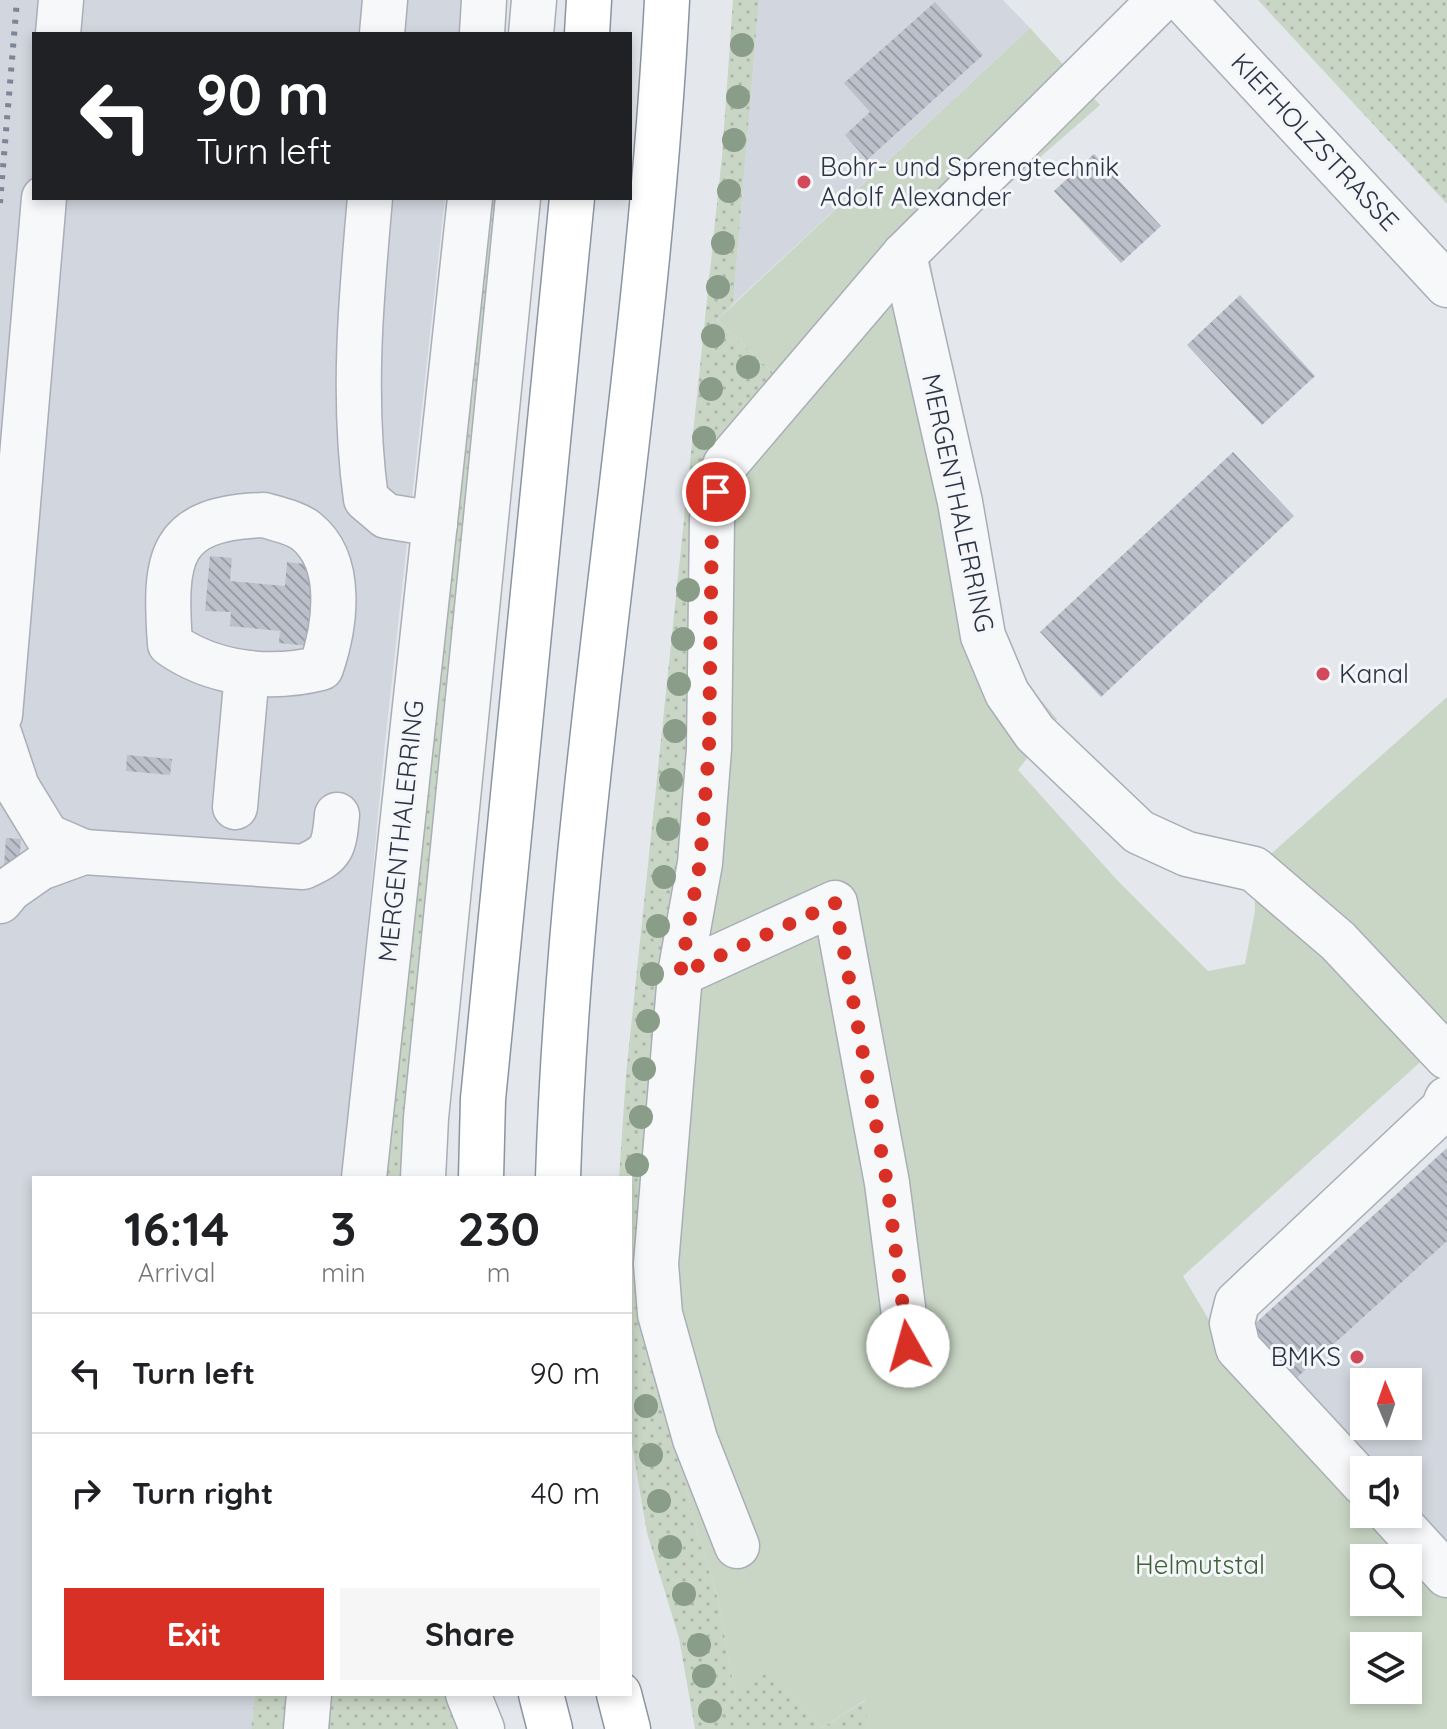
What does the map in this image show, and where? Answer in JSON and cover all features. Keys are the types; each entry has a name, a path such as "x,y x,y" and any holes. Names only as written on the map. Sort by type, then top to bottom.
{"highway":[{"path":"587,32 589,0"},
{"path":"558,1176 560,1109 592,738 636,368 667,0"},
{"path":"481,1176 485,1083 572,200"},
{"path":"542,1696 550,1729"},
{"path":"620,1696 628,1729"}],"street":[{"path":"58,32 61,0"},
{"path":"382,32 385,0"},
{"path":"482,32 484,0"},
{"path":"531,32 534,0"},
{"path":"737,1546 695,1439 660,1314 656,1264 680,974 700,863 709,749 712,519 725,465 904,255 1160,0"},
{"name":"KIEFHOLZSTRASSE","path":"1183,0 1447,285"},
{"path":"0,715 44,200"},
{"path":"370,200 359,328 359,452 366,499 386,516 435,524"},
{"name":"MERGENTHALERRING","path":"364,1176 470,200"},
{"path":"423,1176 427,1102 518,200"},
{"name":"MERGENTHALERRING","path":"904,255 960,502 983,636 1007,693 1035,733 1139,832 1187,854 1254,869 1338,941 1447,1057"},
{"path":"235,807 247,673"},
{"path":"0,736 17,787 47,836 84,852 303,867 325,857 334,843 337,815"},
{"path":"0,901 10,889 40,868 84,852"},
{"path":"680,974 835,903 887,1183 908,1346"},
{"path":"1350,1469 1238,1348 1232,1323 1237,1303 1443,1109 1447,1099"},
{"path":"1404,1528 1447,1575"},
{"path":"306,1729 309,1696"},
{"path":"469,1696 482,1729"}],"shaded area":[{"path":"0,0 461,0 459,32 32,32 32,200 445,200 385,743 343,1176 32,1176 32,1696 255,1696 251,1729 0,1729"},
{"name":"Bohr- und Sprengtechnik Adolf Alexander","path":"759,0 1003,0 1030,28 733,304"},
{"name":"BMKS","path":"1447,1148 1447,1554 1422,1526 1422,1456 1357,1456 1245,1333"}],"green space":[{"path":"733,0 759,0 733,304 717,320 785,384 705,627 645,1285 693,1519 718,1599 736,1698 768,1670 822,1728 866,1700 868,1729 695,1729 679,1638 647,1533 632,1445 632,1176 619,1176 626,1075 722,156"},
{"path":"1258,0 1447,0 1447,204"},
{"name":"Helmutstal","path":"1030,28 1100,105 929,254 1004,657 1057,719 1018,770 1117,880 1208,971 1245,964 1255,911 1254,869 1447,697 1447,1038 1183,1276 1229,1354 1350,1487 1350,1528 1388,1528 1402,1544 1350,1544 1350,1616 1422,1616 1422,1566 1447,1593 1447,1729 868,1729 865,1700 822,1728 768,1671 736,1699 718,1599 693,1519 645,1286 703,531 785,384 717,320"},
{"path":"487,200 509,200 417,1176 381,1176"},
{"path":"255,1696 287,1696 283,1729 251,1729"},
{"path":"324,1696 459,1696 471,1729 320,1729"}],"building":[{"path":"935,2 983,55 867,160 845,135 870,112 844,83"},
{"path":"1094,154 1161,226 1121,263 1054,191"},
{"path":"1240,295 1315,376 1262,425 1187,345"},
{"path":"1233,452 1294,516 1101,697 1040,632"},
{"path":"210,556 232,558 230,581 285,586 287,562 312,565 310,646 279,643 280,631 230,626 231,612 205,611"},
{"path":"127,755 172,759 170,775 126,771"},
{"path":"6,838 21,839 19,867 4,865"},
{"path":"1447,1148 1447,1241 1291,1383 1245,1333"}],"railway":[{"path":"0,203 17,0"}],"place":[{"name":"Bohr- und Sprengtechnik Adolf Alexander","path":"804,182"},
{"name":"Kanal","path":"1323,674"},
{"name":"BMKS","path":"1357,1357"}],"route":[{"path":"716,492 712,519 714,626 709,749 700,863 680,974 835,903 887,1183 908,1346"}]}
